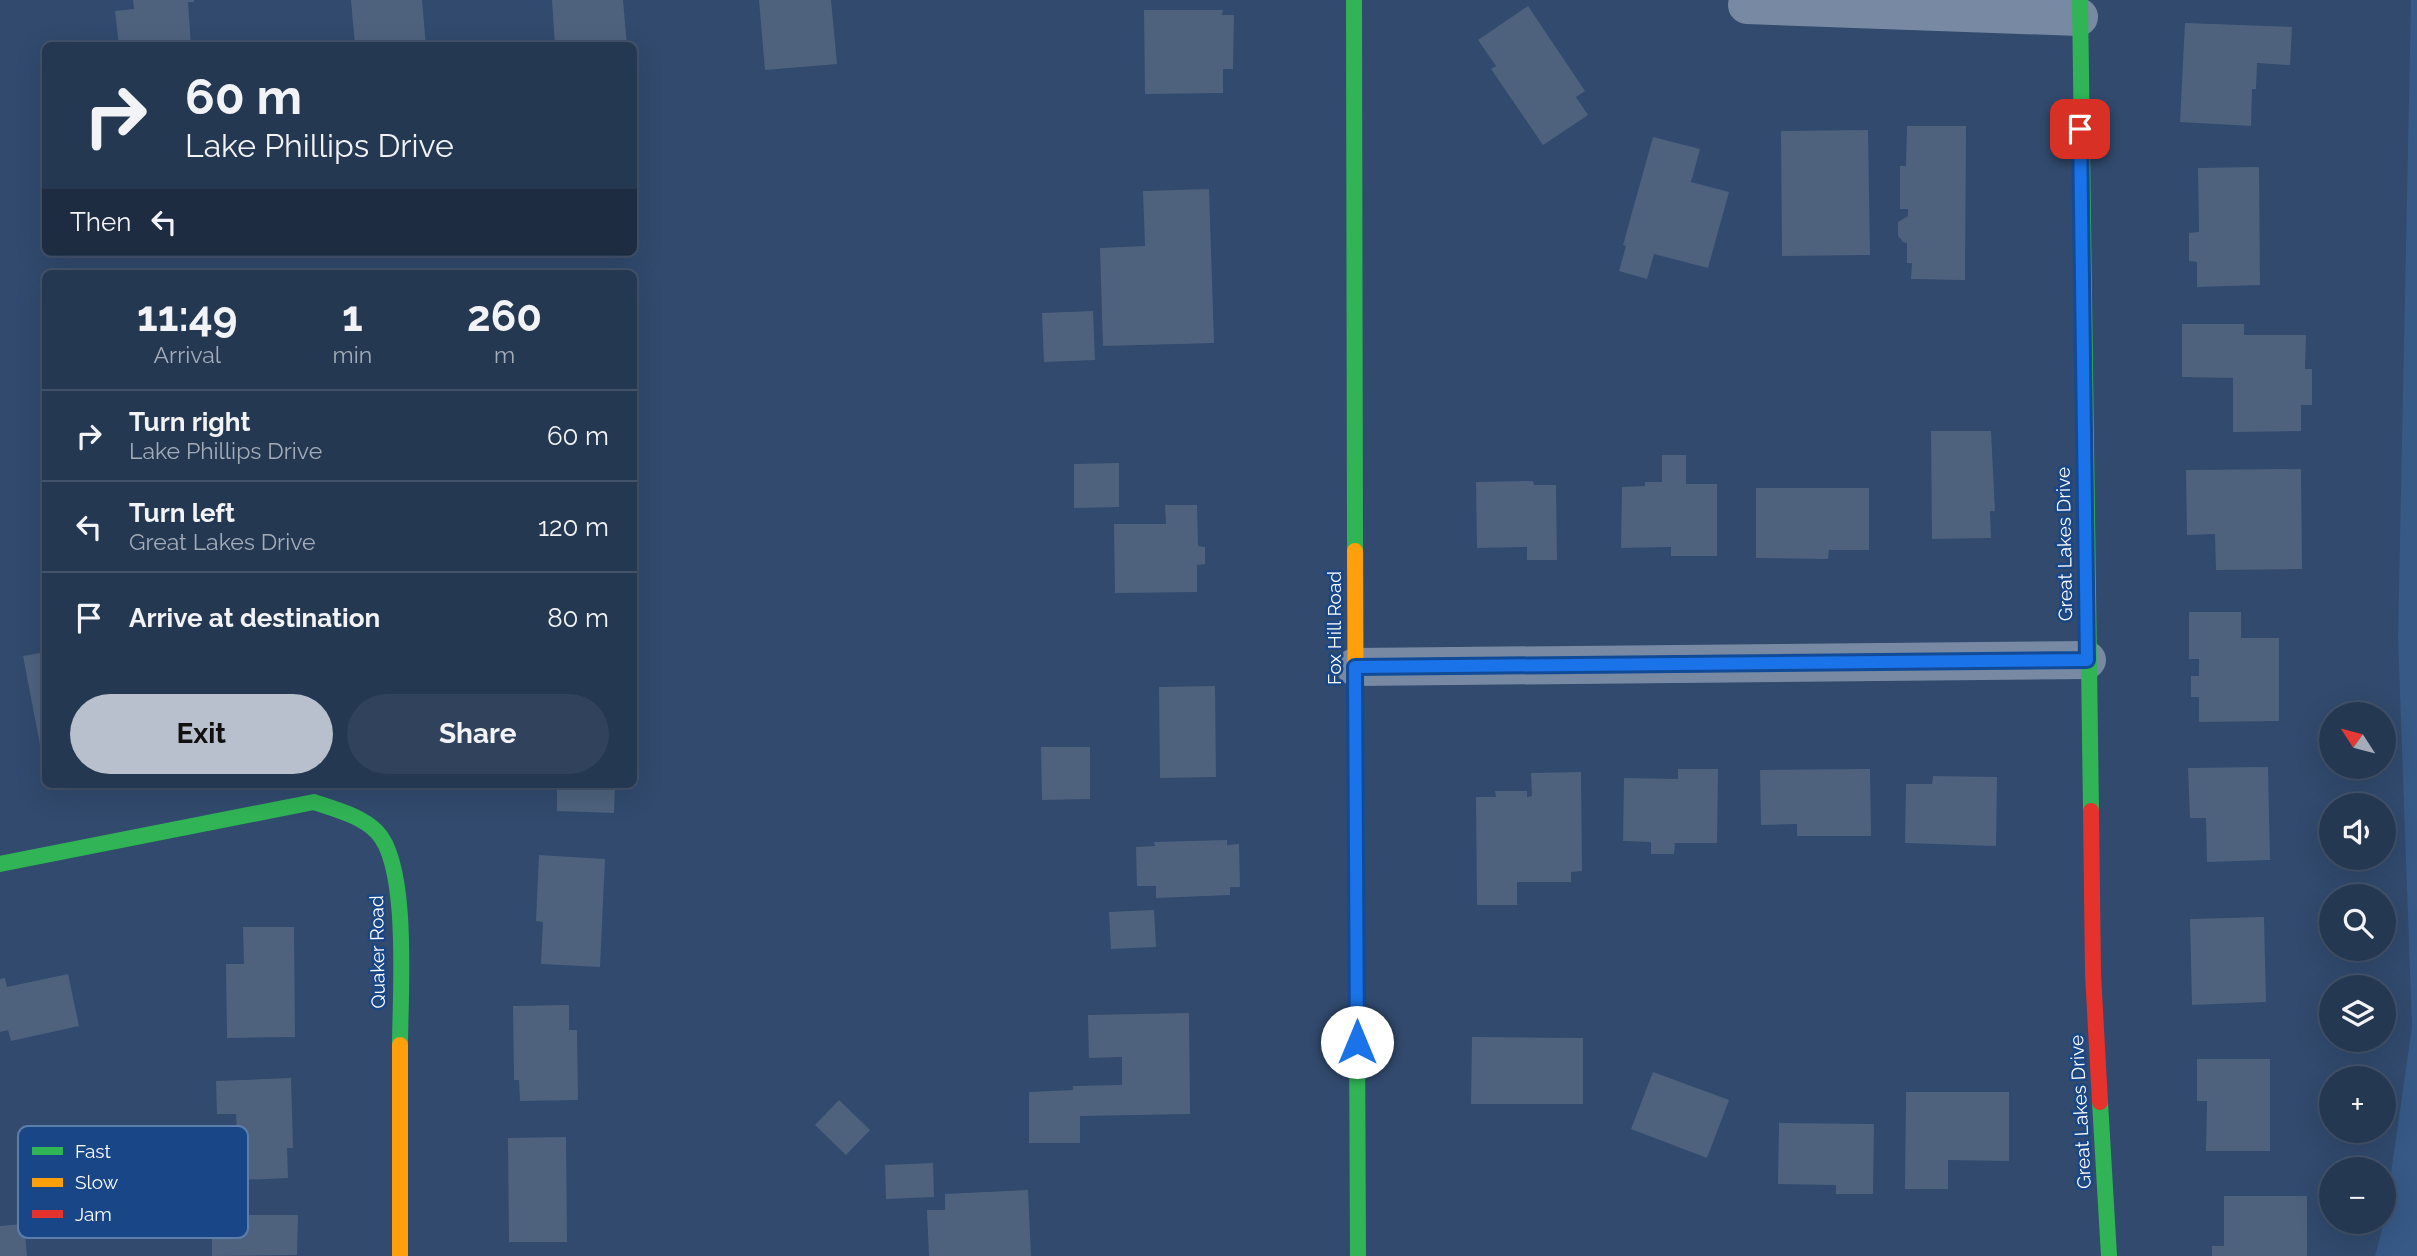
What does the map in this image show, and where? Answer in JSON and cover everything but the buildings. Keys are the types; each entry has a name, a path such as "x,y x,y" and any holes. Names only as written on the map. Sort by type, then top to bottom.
{"street":[{"name":"Fox Hill Road","path":"1354,0 1358,1256"},
{"path":"1747,5 2079,9"},
{"name":"Great Lakes Drive","path":"2079,9 2093,974 2109,1256"},
{"path":"1355,667 2087,660"},
{"name":"Quaker Road","path":"0,864 314,802 352,815 381,835 396,872 400,916 400,1256"}],"water":[{"path":"2411,0 2417,0 2417,1256 2375,1256 2381,1234 2396,1234 2396,1157 2393,1157 2412,1027 2398,638"}],"traffic: fast":[{"path":"1354,0 1355,551"},
{"path":"2080,0 2091,811"},
{"path":"1356,786 1358,1256"},
{"path":"0,864 314,802 356,817 377,832 387,849 395,873 401,934 400,1045"},
{"path":"2100,1102 2109,1256"}],"traffic: slow":[{"path":"1355,551 1356,786"},
{"path":"400,1045 400,1256"}],"traffic: jam":[{"path":"2091,811 2093,974 2100,1102"}],"route":[{"path":"1357,1042 1355,667 2087,660 2080,129"}]}
